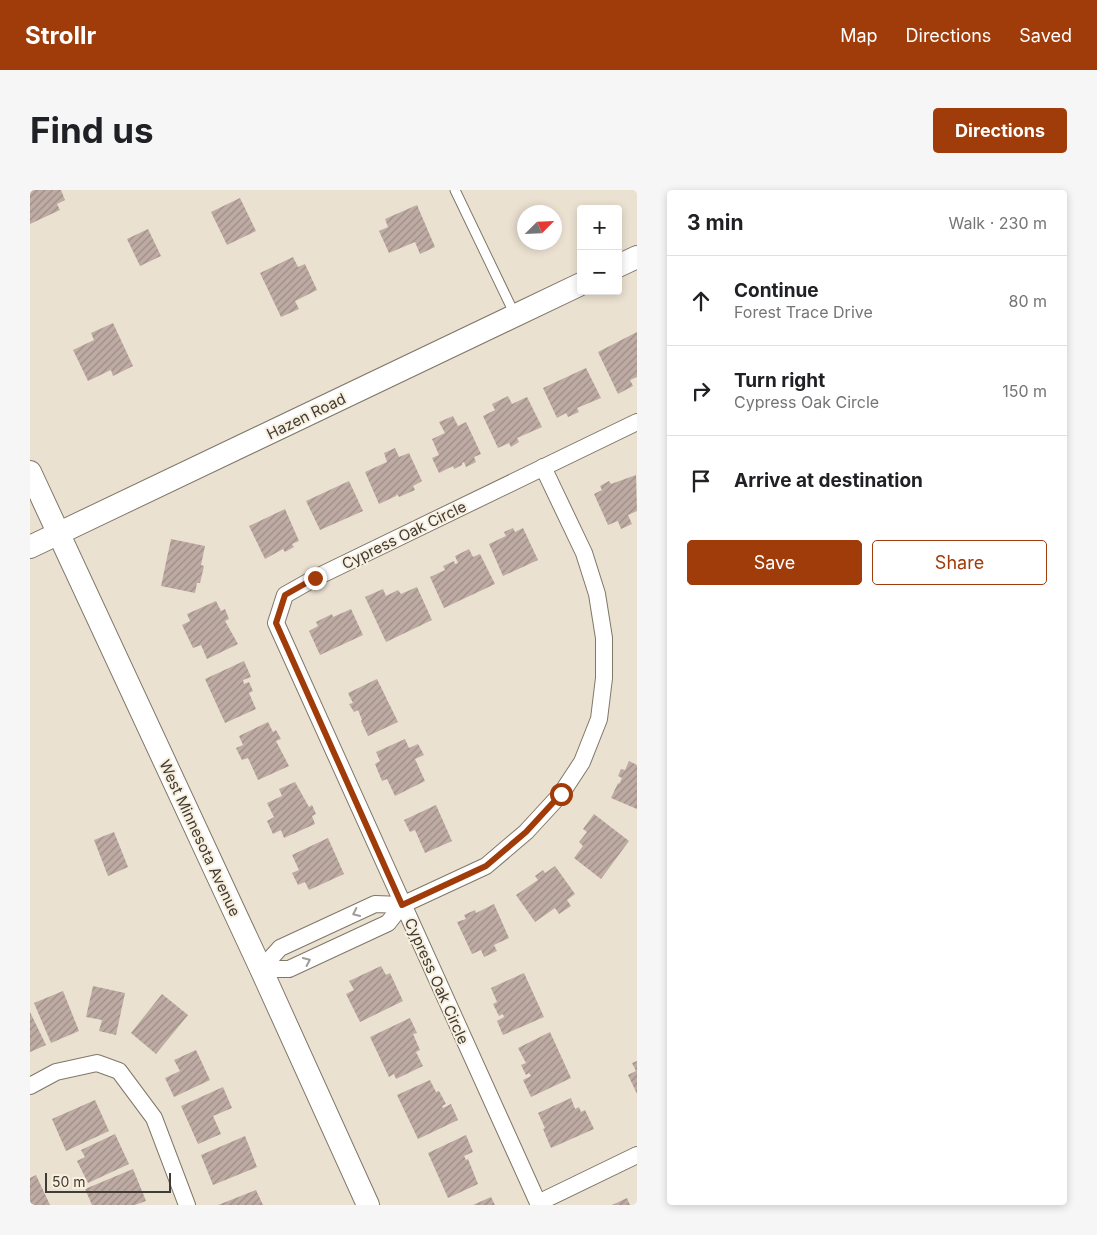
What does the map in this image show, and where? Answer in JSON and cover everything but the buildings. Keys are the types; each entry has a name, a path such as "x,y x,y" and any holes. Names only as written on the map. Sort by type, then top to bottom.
{"street":[{"path":"622,264 637,257"},
{"name":"Hazen Road","path":"30,547 59,535 577,286"},
{"name":"Cypress Oak Circle","path":"637,422 315,578 285,595 276,623 402,905 539,1204 637,1155"},
{"path":"261,969 280,948 375,904 402,905 486,866 526,832 561,794 582,762 599,719 604,678 604,638 597,594 584,553 543,467"},
{"name":"West Minnesota Avenue","path":"30,472 261,969 368,1205"},
{"path":"261,969 289,970 388,923 402,905"},
{"path":"30,1086 56,1072 97,1062 119,1071 154,1118 187,1205"}],"lane":[{"path":"455,190 515,315"}],"route":[{"path":"315,578 285,595 276,623 402,905 486,866 526,832 561,794"}]}
